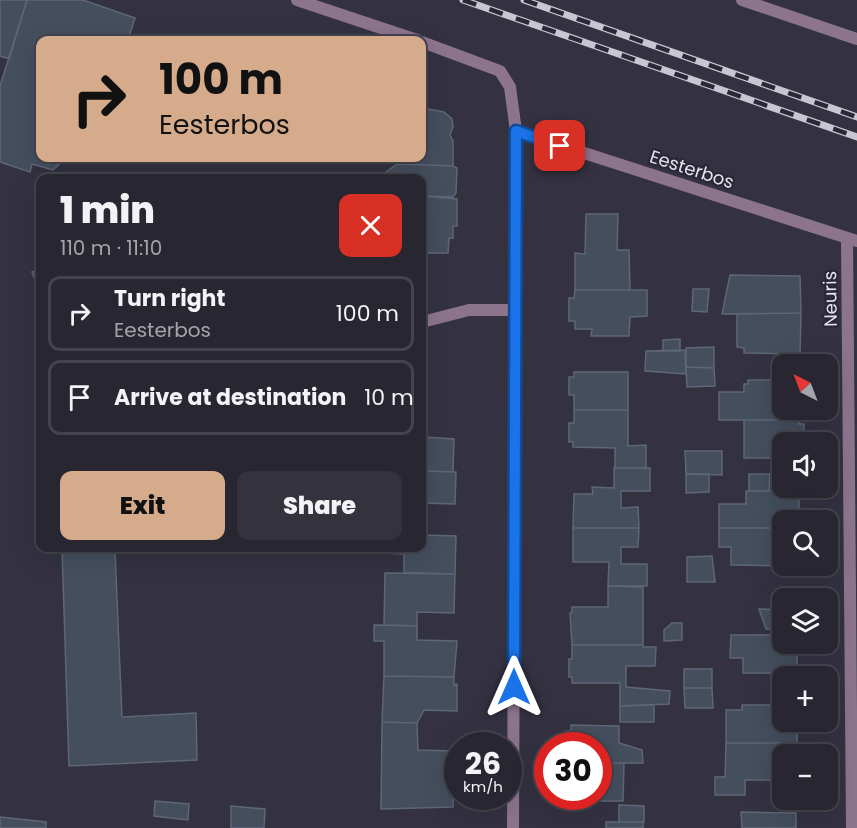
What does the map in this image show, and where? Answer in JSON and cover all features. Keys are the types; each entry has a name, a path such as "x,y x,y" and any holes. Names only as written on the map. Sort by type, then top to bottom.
{"street":[{"path":"297,0 405,36"},
{"path":"742,0 857,39"},
{"path":"426,43 500,71 510,87 516,131 513,828"},
{"name":"Eesterbos","path":"516,131 852,239"},
{"name":"Neuris","path":"852,239 852,828"},
{"path":"426,321 469,310 515,310"}],"building":[{"path":"0,0 27,0 9,59 0,56"},
{"path":"27,0 83,0 135,18 129,36 36,36 36,162 62,162 53,170 32,164 30,172 0,162 0,86"},
{"path":"426,109 444,112 452,119 453,127 450,135 453,141 453,166 397,164 397,162 426,162"},
{"path":"397,164 453,166 457,168 456,193 453,197 426,196 426,174 383,174"},
{"path":"426,196 457,199 457,226 453,226 453,238 449,238 448,253 426,253"},
{"path":"586,214 618,214 617,250 629,250 630,290 575,290 575,253 585,254"},
{"path":"36,270 36,282 32,272"},
{"path":"730,275 800,276 801,313 722,314"},
{"path":"693,289 709,289 707,312 692,311"},
{"path":"575,290 647,290 647,316 630,317 629,336 591,336 592,329 575,329 575,321 569,321 569,298 574,298"},
{"path":"801,313 800,354 744,353 744,348 737,347 737,314"},
{"path":"680,339 680,351 663,351 663,340"},
{"path":"714,347 714,368 686,367 686,348"},
{"path":"685,350 686,374 645,371 646,351"},
{"path":"686,367 714,368 715,386 687,387"},
{"path":"574,372 628,372 628,410 574,410 574,395 569,395 569,377 574,377"},
{"path":"748,380 772,380 772,420 719,420 719,392 744,392 744,384 748,384"},
{"path":"574,410 628,410 628,446 646,445 646,468 615,468 615,448 573,447 573,442 569,442 569,423 574,423"},
{"path":"744,420 799,420 799,424 804,424 804,432 772,432 772,458 744,458"},
{"path":"426,437 454,439 453,472 426,471"},
{"path":"685,451 722,451 722,475 686,474"},
{"path":"614,468 650,468 650,491 621,491 621,508 638,507 639,528 573,528 574,494 593,494 592,487 614,488"},
{"path":"426,471 456,472 455,504 426,503"},
{"path":"686,474 709,474 709,492 686,493"},
{"path":"749,474 770,474 769,491 749,491"},
{"path":"746,491 772,491 772,498 799,498 799,510 772,510 772,528 719,528 719,504 746,504"},
{"path":"573,528 639,528 638,547 621,547 621,564 647,564 647,586 608,586 609,562 573,562"},
{"path":"719,528 772,528 772,566 731,565 731,547 719,547"},
{"path":"426,535 456,536 455,574 404,573 404,554 385,553 426,552"},
{"path":"62,552 115,552 122,717 196,713 197,760 69,766"},
{"path":"712,556 715,582 687,582 687,557"},
{"path":"385,573 455,574 454,613 417,612 417,626 384,625"},
{"path":"608,586 643,587 643,645 572,645 570,613 572,613 572,607 608,607"},
{"path":"759,609 772,610 772,629 766,629"},
{"path":"672,623 682,623 682,640 664,641 664,630"},
{"path":"374,625 417,626 417,640 457,641 454,677 384,676 384,641 374,641"},
{"path":"731,635 772,635 772,654 797,654 797,666 772,666 772,673 743,673 743,658 730,658"},
{"path":"572,645 656,647 655,666 626,666 626,687 670,691 669,704 620,706 620,683 572,683 572,677 569,677 569,659 572,659"},
{"path":"684,669 712,669 712,688 684,688"},
{"path":"384,676 454,677 454,685 457,684 457,711 424,710 417,723 382,722"},
{"path":"684,688 712,688 713,708 685,708"},
{"path":"654,705 654,722 620,722 620,706"},
{"path":"742,705 772,705 772,732 797,732 797,743 726,743 726,710 742,710"},
{"path":"382,722 417,723 418,750 444,751 444,807 381,809"},
{"path":"571,725 619,726 619,743 642,750 643,763 612,763 612,732 567,732 571,731"},
{"path":"726,743 797,743 772,744 772,780 745,780 745,795 715,795 715,777 725,777"},
{"path":"612,763 624,763 623,801 612,801"},
{"path":"155,801 189,804 188,820 154,816"},
{"path":"619,805 644,806 644,822 619,822"},
{"path":"231,806 265,809 264,828 231,828"},
{"path":"741,812 796,813 796,828 742,828"},
{"path":"0,817 46,822 46,828 0,828"},
{"path":"606,822 643,822 643,828 606,828"}],"railway":[{"path":"463,0 857,137"},
{"path":"524,0 857,117"}],"route":[{"path":"514,687 516,131 560,146"}]}
